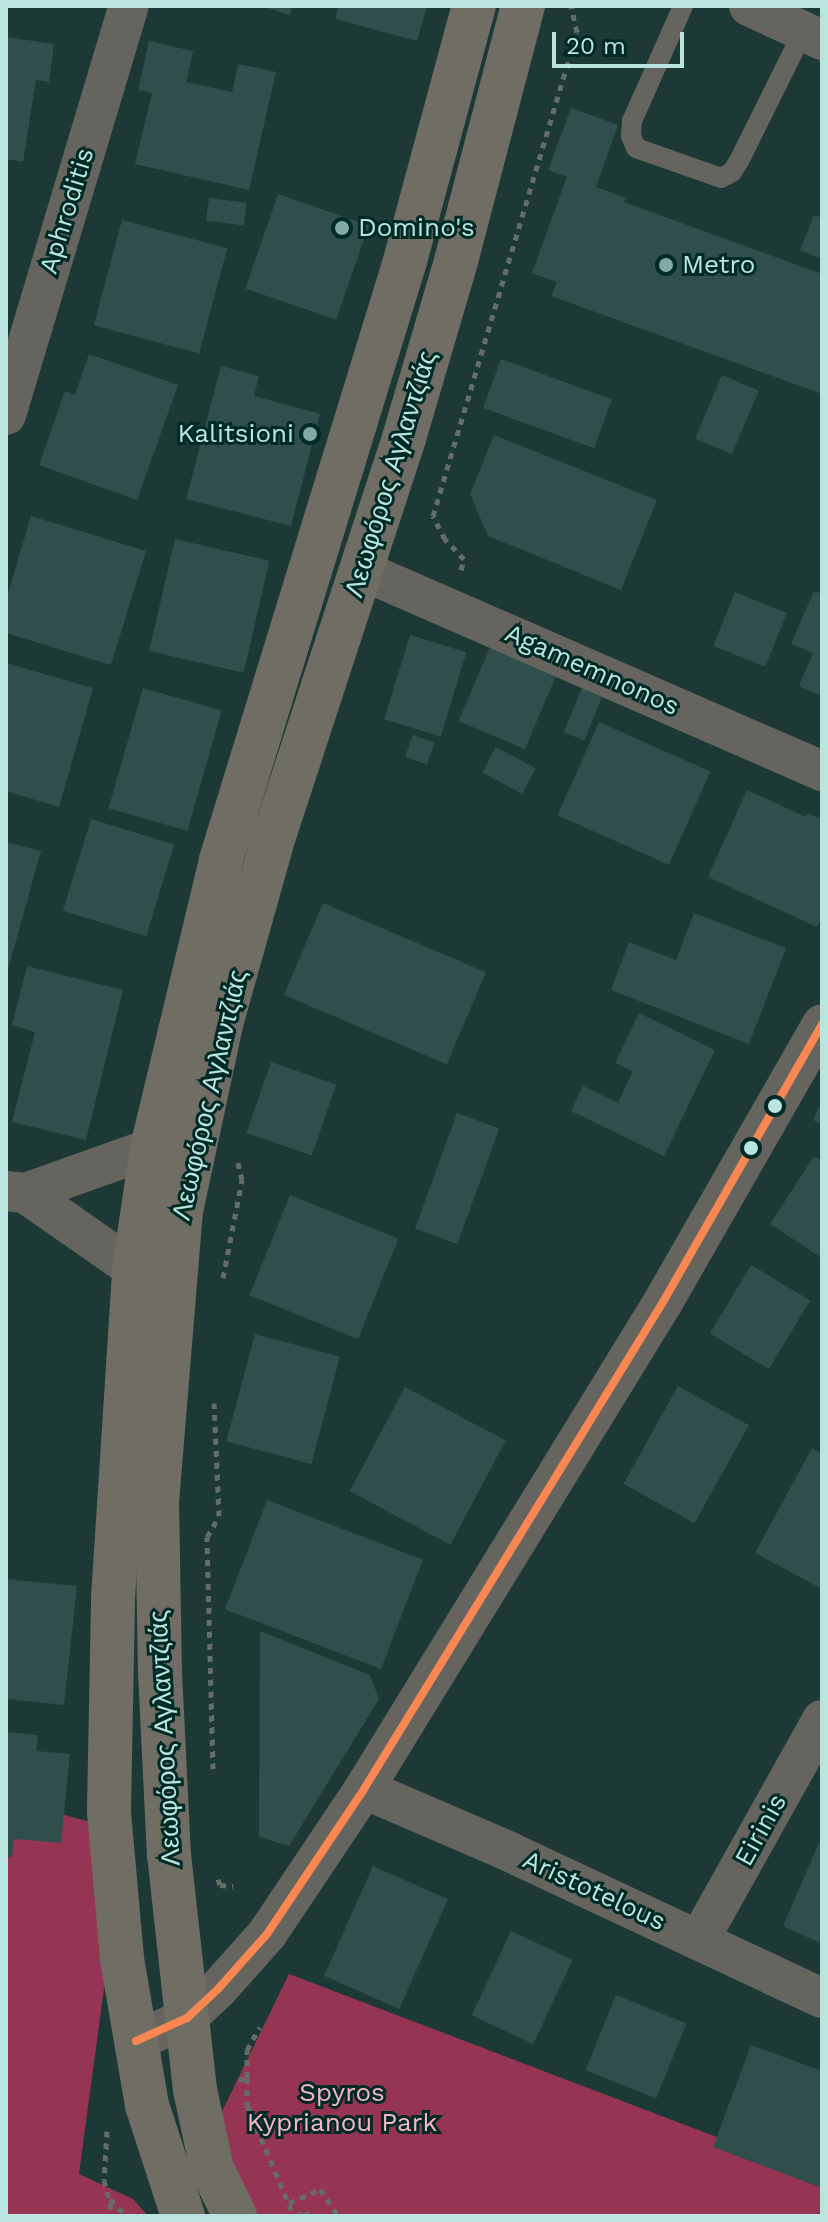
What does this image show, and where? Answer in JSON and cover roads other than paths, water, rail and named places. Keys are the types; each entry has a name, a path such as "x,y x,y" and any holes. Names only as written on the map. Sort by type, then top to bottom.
{"main road":[{"name":"Λεωφόρος Αγλαντζιάς","path":"183,2216 147,2105 113,1885 108,1753 114,1583 134,1269 152,1148 221,860 405,261 474,6"},
{"name":"Λεωφόρος Αγλαντζιάς","path":"235,2216 212,2169 195,2090 169,1856 160,1673 157,1502 181,1211 221,1024 274,836 361,570 456,261 523,6"}],"street":[{"name":"Aphroditis","path":"6,415 129,6"},
{"path":"749,6 812,36"},
{"name":"Agamemnonos","path":"361,570 822,771"},
{"path":"136,2041 187,2018 267,1934 364,1789 671,1289 822,1024"},
{"path":"15,1192 152,1148"},
{"path":"15,1192 134,1269"},
{"name":"Eirinis","path":"699,1940 822,1720"},
{"name":"Aristotelous","path":"364,1789 483,1839 822,1998"}],"lane":[{"path":"683,6 632,121 631,136 636,148 721,178 732,172 812,36"}],"place":[{"name":"Domino's","path":"342,228"},
{"name":"Metro","path":"666,265"},
{"name":"Kalitsioni","path":"310,434"}],"park label":[{"name":"Spyros Kyprianou Park","path":"342,2108"}]}
